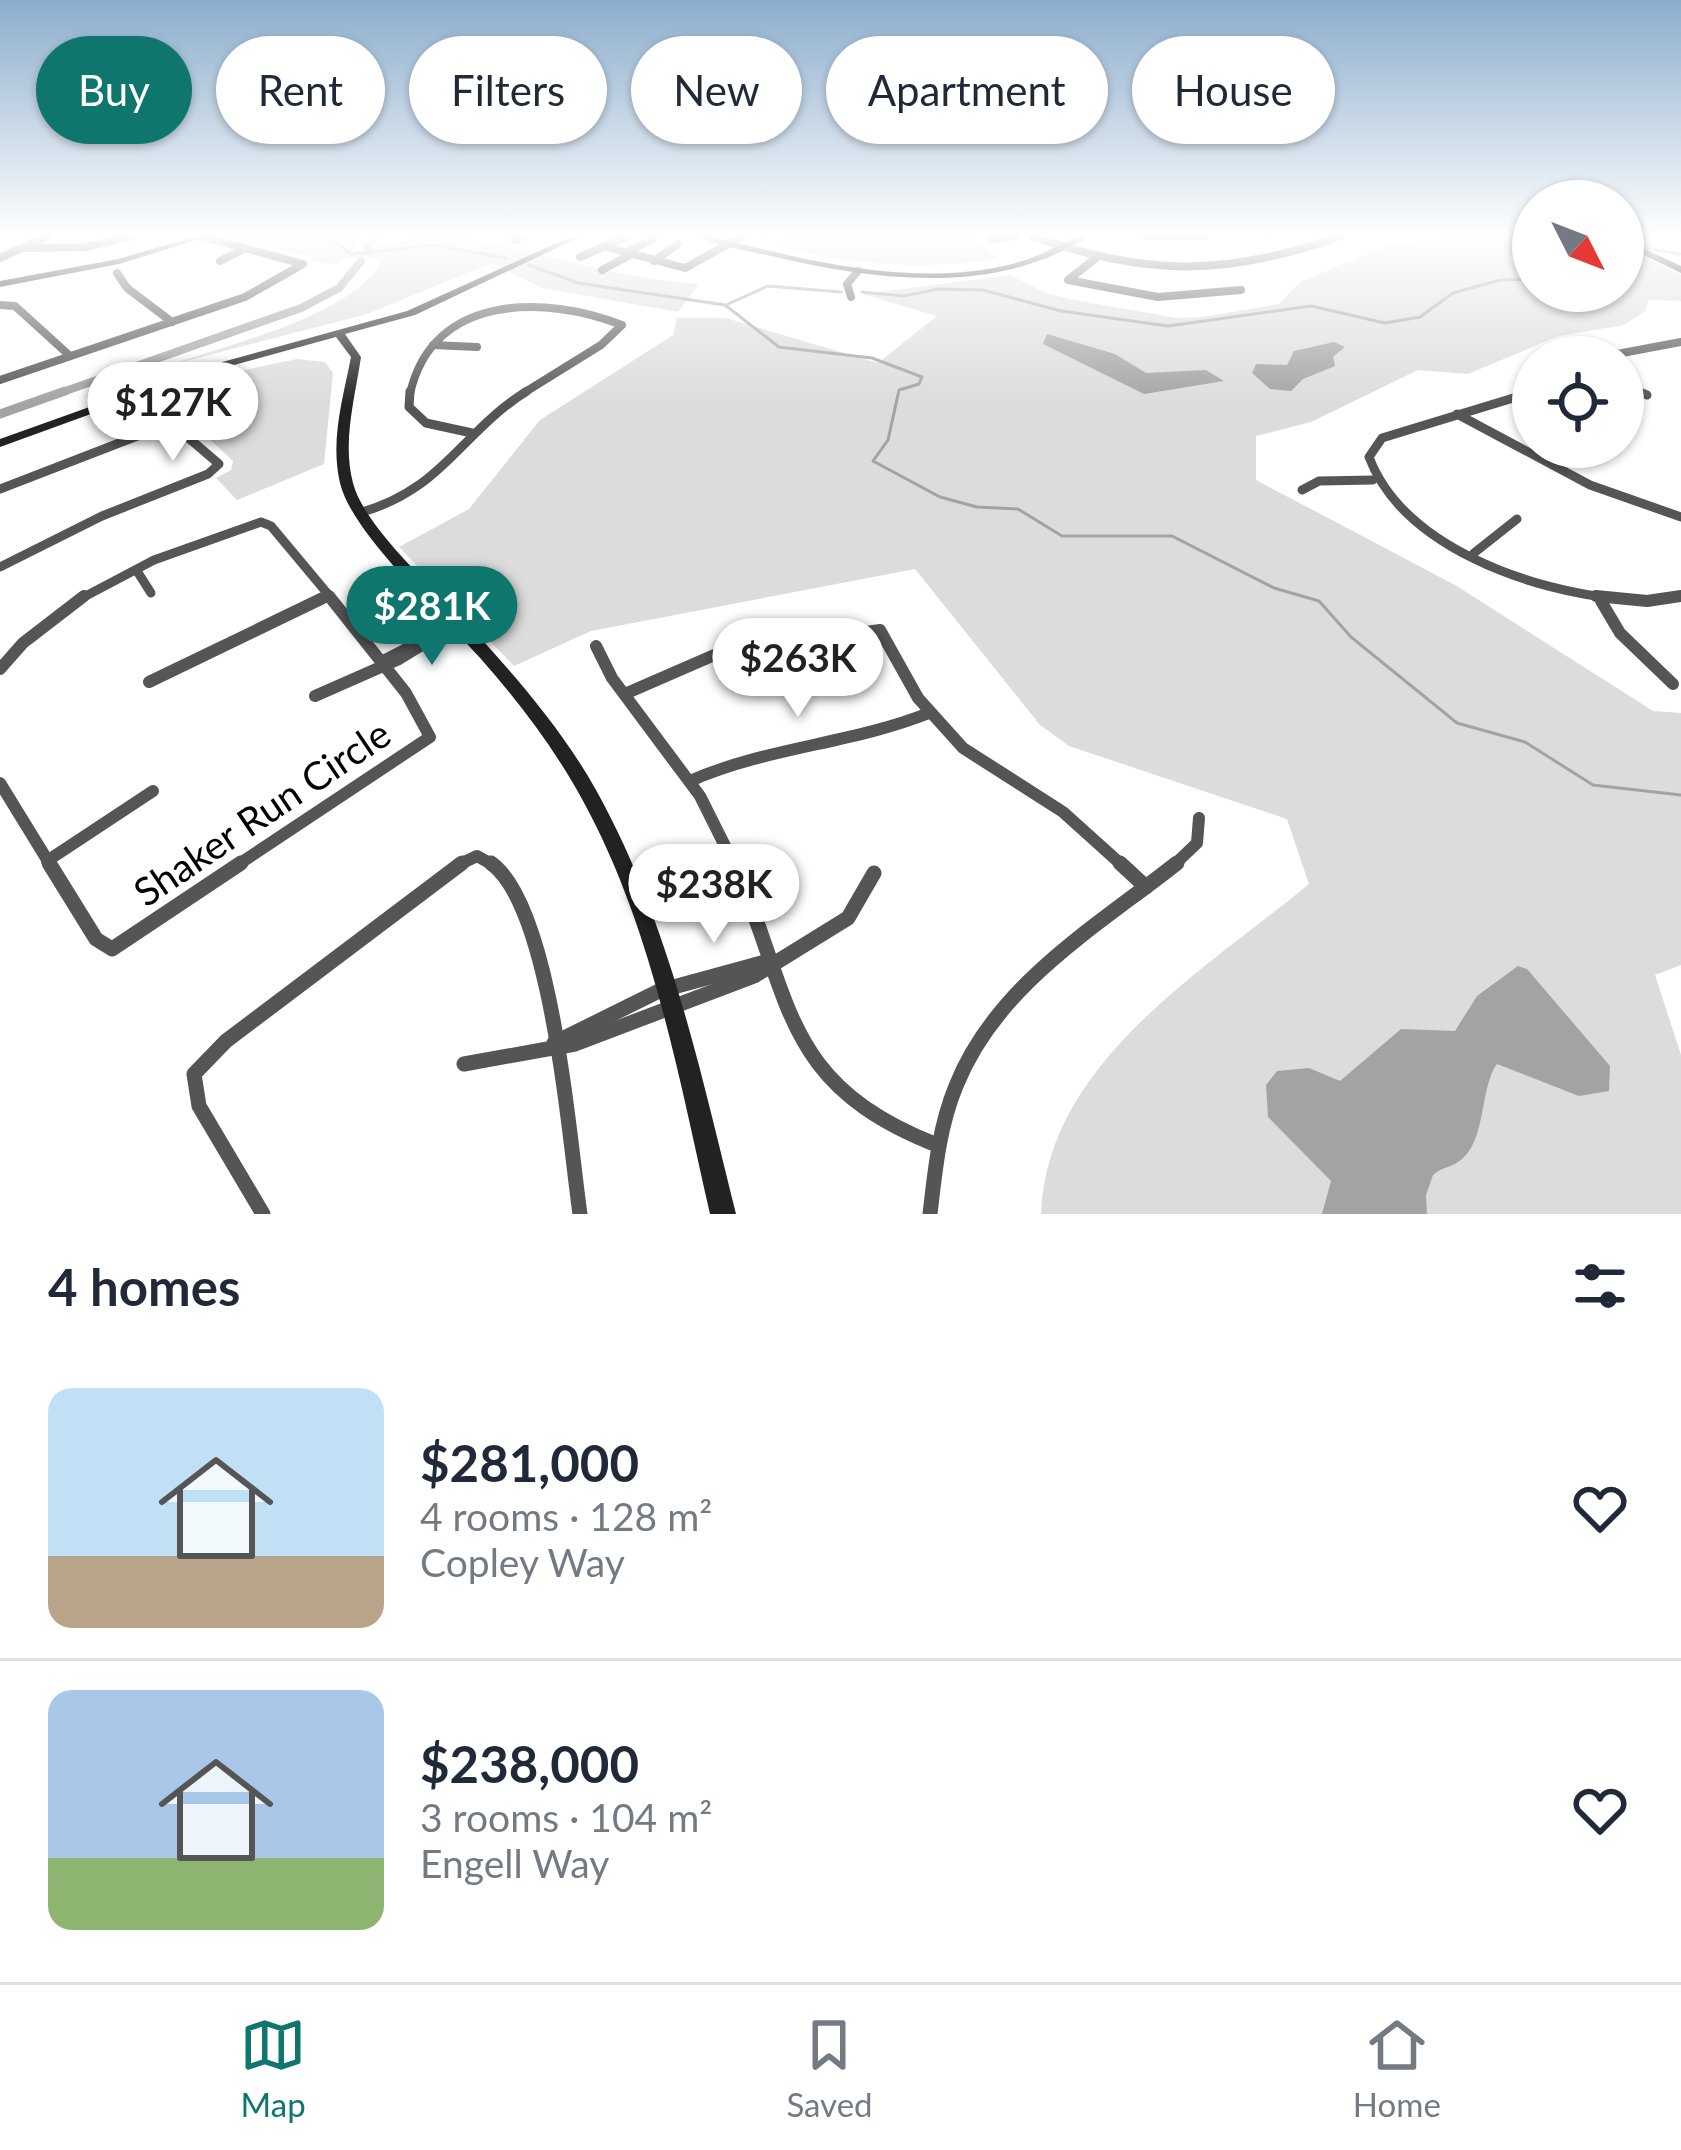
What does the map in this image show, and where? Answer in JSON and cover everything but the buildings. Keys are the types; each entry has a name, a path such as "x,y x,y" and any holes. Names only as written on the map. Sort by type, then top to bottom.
{"street":[{"path":"133,293 172,322"},
{"path":"0,380 256,293"},
{"path":"337,332 446,293"},
{"path":"0,439 197,372 461,293"},
{"path":"1131,293 1158,298 1213,293"},
{"path":"359,513 435,478 472,433 512,398 601,345 622,325 502,305 491,299"},
{"path":"0,305 15,306 70,356"},
{"path":"472,433 426,422 409,407 411,386 433,345 502,305"},
{"path":"337,332 356,357 342,470 359,513 534,712 575,772 627,872 669,999 723,1214"},
{"path":"1644,349 1681,342"},
{"path":"433,345 477,347"},
{"path":"1668,345 1681,352"},
{"path":"1512,398 1382,438 1369,458 1373,480 1402,512 1534,582 1600,601 1657,603 1681,596"},
{"path":"1457,413 1566,474 1681,517"},
{"path":"0,489 74,456 171,423 219,464 208,474 103,516 0,567"},
{"path":"1302,490 1319,481 1373,480"},
{"path":"1474,553 1517,519"},
{"name":"Shaker Run Circle","path":"0,669 49,616 137,571 261,523 271,526 381,664 428,724 430,736 112,949 96,939 0,783"},
{"path":"137,571 151,593"},
{"path":"149,682 327,596"},
{"path":"1600,601 1620,633 1673,684"},
{"path":"315,697 443,636 456,624"},
{"path":"627,693 719,653 866,628 880,630 929,713 986,766 1094,837 1146,887"},
{"path":"596,646 600,663 690,781 733,861 794,1023 825,1077 851,1103 937,1145"},
{"path":"690,781 741,758 878,735 929,713"},
{"path":"47,861 153,790"},
{"path":"929,1214 937,1145 963,1067 1013,992 1197,843 1199,818"},
{"path":"262,1214 199,1106 194,1074 236,1034 455,867 477,856 496,866 514,892 554,1043 580,1214"},
{"path":"464,1064 505,1060 554,1043 575,1044 669,999 754,976 772,960 826,935 848,918 863,900 874,873"}],"shaded area":[{"path":"419,293 367,314 174,364 291,324 349,295"},
{"path":"568,293 693,293 678,312"},
{"path":"1045,293 1177,318 1279,304 1290,293 1512,293 1512,312 1643,312 1624,325 1559,336 1512,336 1512,356 1468,374 1418,370 1311,422 1256,436 1256,480 1455,585 1653,711 1681,713 1681,965 1655,975 1681,1055 1681,1214 1041,1214 1050,1160 1071,1111 1101,1066 1180,987 1309,884 1287,819 1069,746 1040,725 915,569 591,631 514,666 399,547 469,509 540,420 673,335 677,318 726,318 878,363 937,316 862,294"},
{"path":"1644,293 1681,293 1681,301 1648,300 1646,310"},
{"path":"1047,334 1115,354 1146,373 1206,370 1224,381 1144,394 1043,344"},
{"path":"1334,342 1345,347 1333,357 1335,366 1303,379 1291,391 1270,389 1252,373 1256,364 1287,365 1294,351"},
{"path":"297,359 325,362 333,373 324,464 237,500 216,478 231,470 233,461 187,418 167,418 148,398 207,378"},
{"path":"1518,966 1527,969 1610,1066 1609,1091 1579,1096 1497,1064 1474,1142 1458,1162 1433,1175 1426,1195 1427,1214 1322,1214 1331,1181 1268,1117 1266,1085 1277,1071 1309,1068 1340,1081 1401,1029 1455,1031 1477,996"}],"waterway":[{"path":"57,394 301,308 330,293"},
{"path":"643,293 725,305 779,347 872,358 922,377 919,384 899,390 888,440 873,461 940,497 977,507 1018,509 1062,536 1172,536 1274,588 1319,601 1351,637 1457,723 1525,742 1593,785 1681,795"},
{"path":"728,304 753,293"},
{"path":"869,293 920,293"},
{"path":"993,293 1061,311 1168,326 1311,306 1385,323 1420,317 1454,293"},
{"path":"0,414 65,391"}]}
